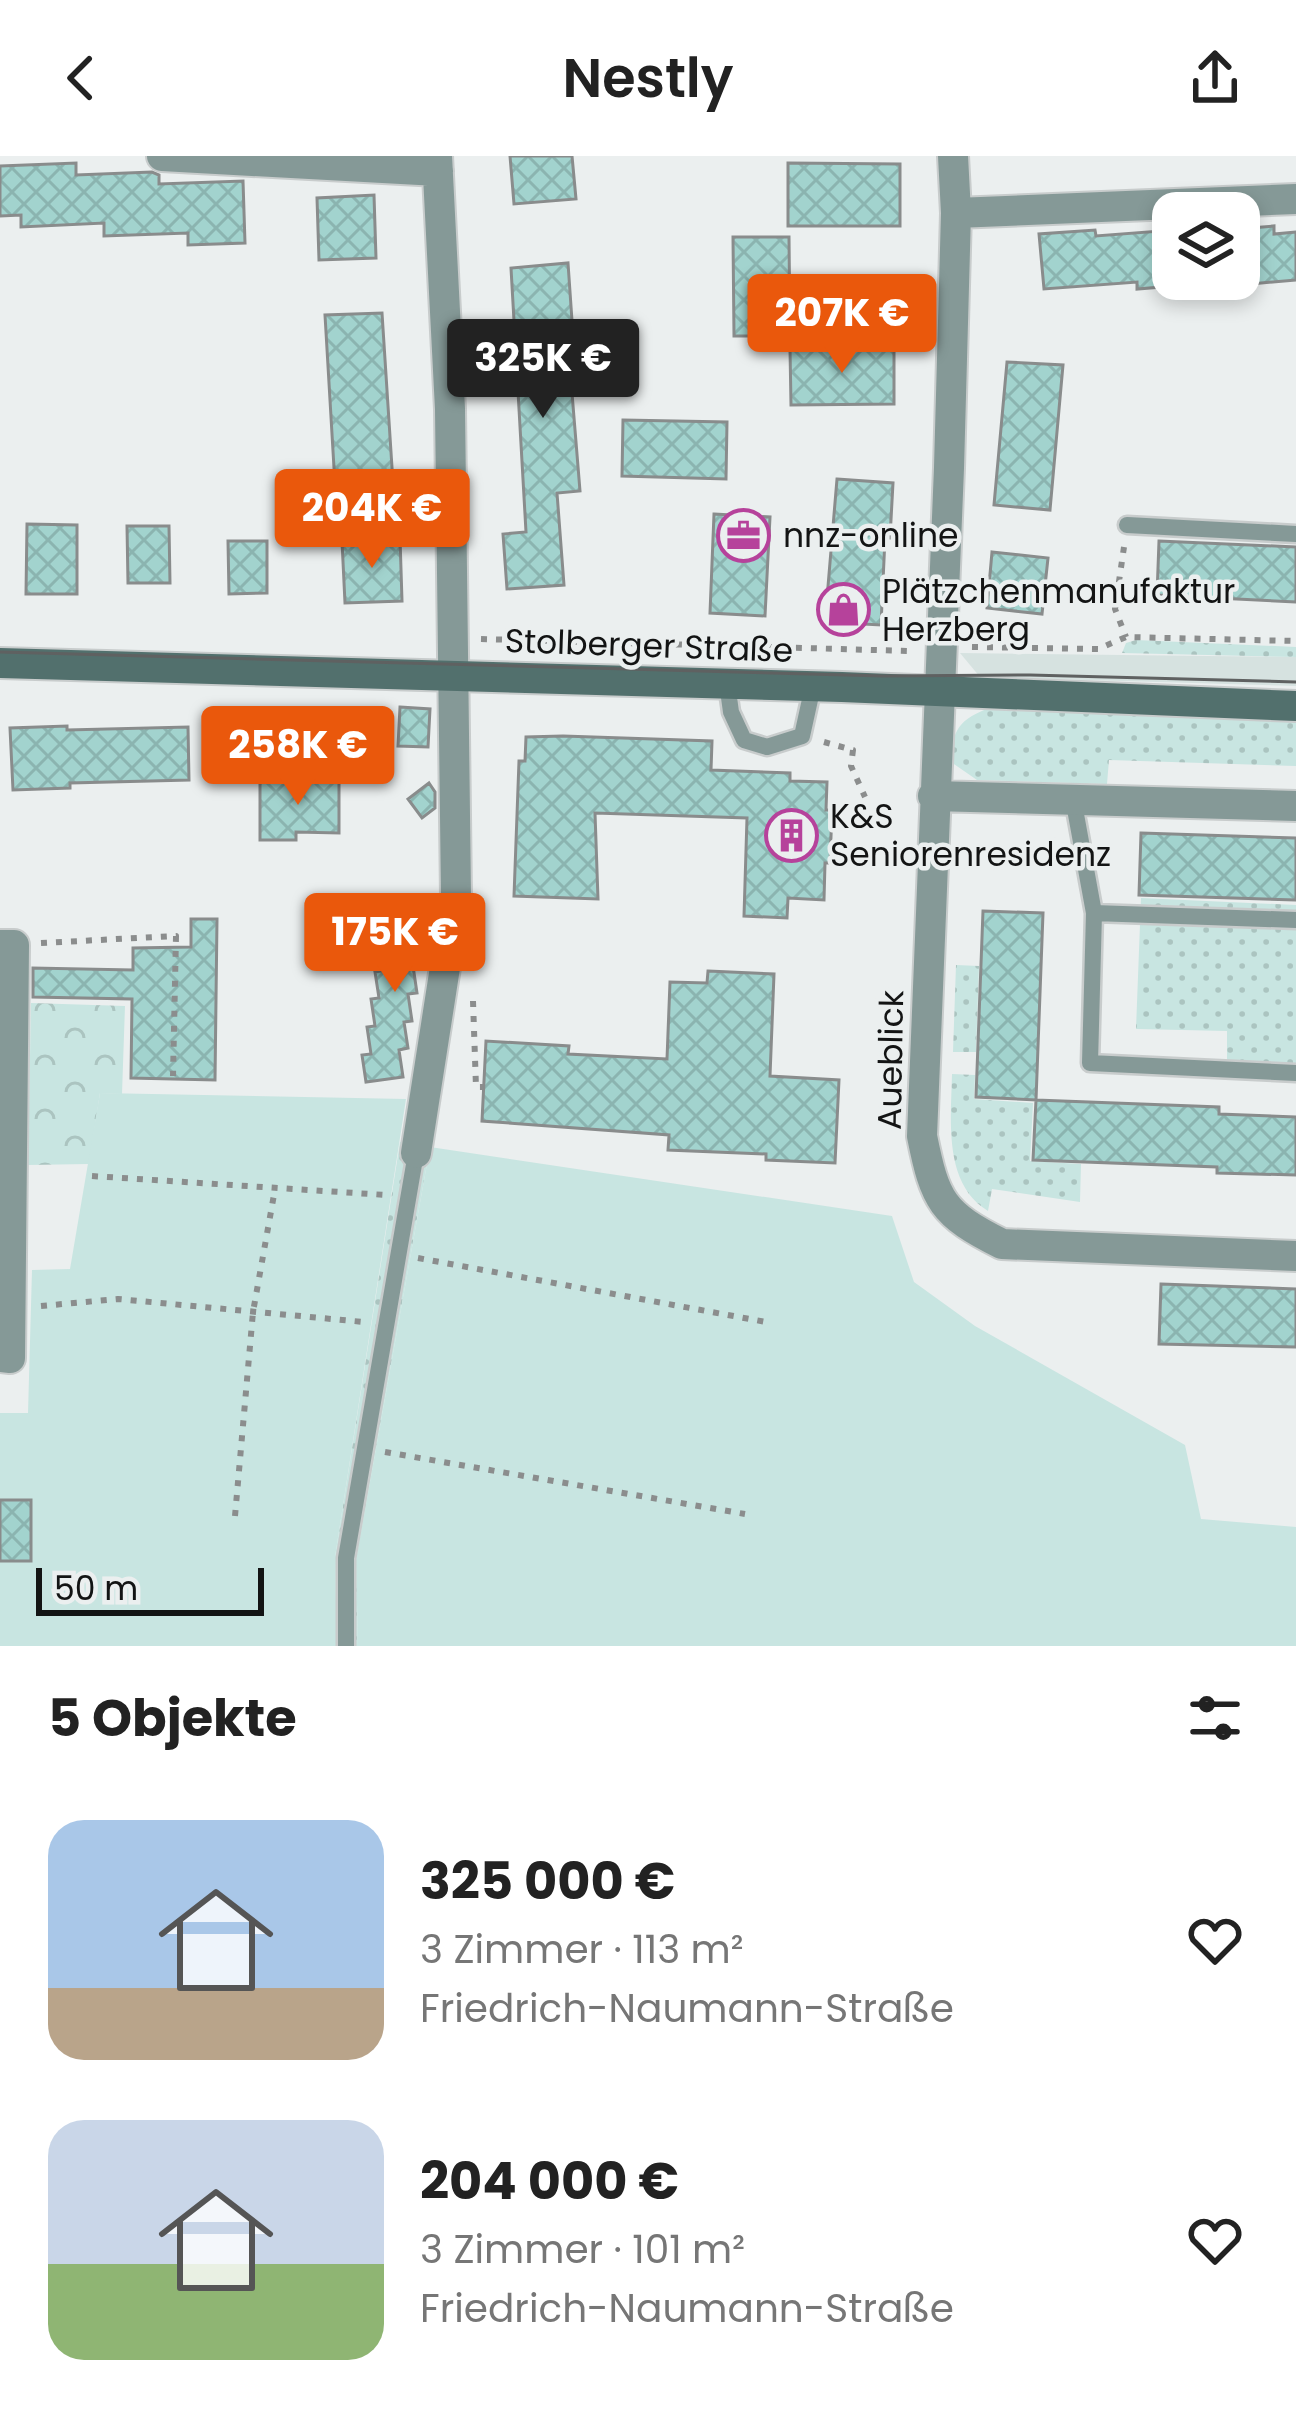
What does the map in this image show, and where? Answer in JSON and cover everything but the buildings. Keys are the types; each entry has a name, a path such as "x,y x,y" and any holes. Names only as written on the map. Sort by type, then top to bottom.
{"main road":[{"name":"Stolberger Straße","path":"0,663 727,683 1296,706"}],"street":[{"path":"162,156 438,164 455,638 456,897 416,1153"},
{"name":"Aueblick","path":"953,156 956,213 922,1136 932,1188 962,1224 1002,1244 1296,1256"},
{"path":"956,213 1296,200"},
{"path":"933,796 1296,806"},
{"path":"0,1358 10,1358 7,945"}],"lane":[{"path":"1127,525 1296,534"},
{"path":"727,683 731,712 744,740 767,747 802,736 813,686"},
{"path":"1073,797 1094,913 1090,1063 1296,1072"},
{"path":"1094,913 1296,920"},
{"path":"346,1646 346,1558 416,1153"}],"path":[{"path":"1126,637 1115,609 1127,525"},
{"path":"455,638 899,652 940,646 1098,649 1126,637 1296,641"},
{"path":"802,736 854,750 851,766 865,797"},
{"path":"7,945 176,936 173,1076"},
{"path":"441,979 472,989 476,1087 483,1087"},
{"path":"92,1177 407,1197"},
{"path":"235,1516 253,1312 275,1189"},
{"path":"397,1254 766,1322"},
{"path":"41,1306 118,1299 385,1324"},
{"path":"364,1448 745,1514"}],"shaded area":[{"path":"960,653 1296,657 1296,686 980,677"}],"green space":[{"path":"1126,643 1296,647 1296,657 1122,653"},
{"path":"997,705 1296,719 1296,766 1109,760 1107,784 977,780 951,762 954,739 968,719"},
{"path":"1141,898 1296,905 1296,1064 1227,1061 1227,1031 1136,1029"},
{"path":"956,965 979,966 976,1052 953,1052"},
{"path":"31,1003 125,1006 122,1094 100,1093 89,1164 28,1165"},
{"path":"952,1074 975,1075 974,1099 1033,1103 1030,1161 1081,1164 1080,1202 992,1189 988,1211 973,1199 963,1185 953,1150"},
{"path":"100,1093 406,1099 335,1557 337,1646 0,1646 0,1413 28,1413 32,1270 70,1269"},
{"path":"400,1142 430,1147 356,1560 358,1646 337,1646 335,1557"},
{"path":"430,1147 892,1216 914,1282 975,1326 1185,1445 1201,1519 1296,1527 1296,1646 358,1646 356,1560"}],"tram line":[{"path":"0,652 1296,682"}],"place":[{"name":"nnz-online","path":"744,535"},
{"name":"Plätzchenmanufaktur Herzberg","path":"843,610"},
{"name":"K&S Seniorenresidenz","path":"791,835"}]}
